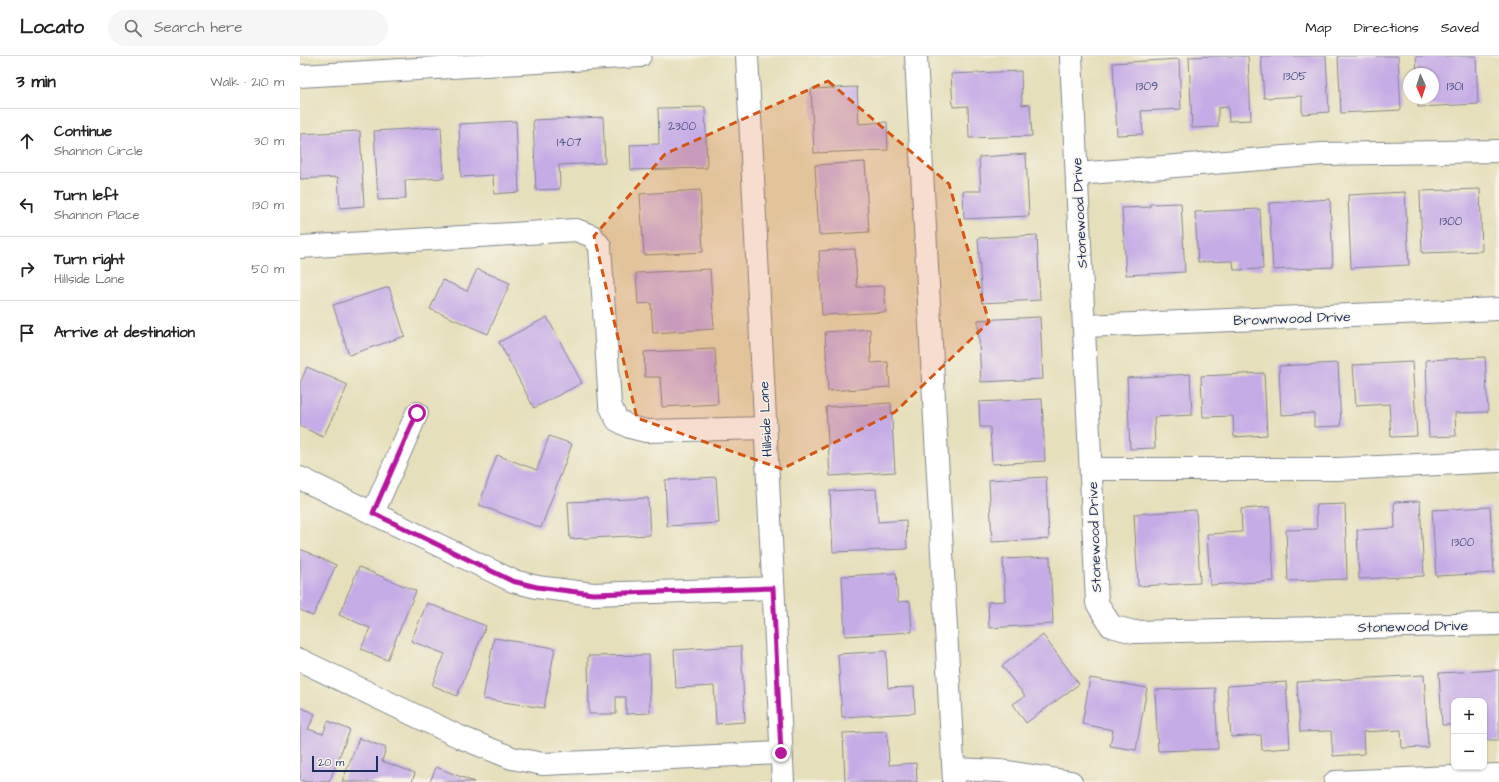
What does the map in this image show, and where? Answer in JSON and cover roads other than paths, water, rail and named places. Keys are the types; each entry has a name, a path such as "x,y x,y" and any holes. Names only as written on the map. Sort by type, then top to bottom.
{"street":[{"path":"300,76 640,56"},
{"name":"Hillside Lane","path":"747,56 783,782"},
{"path":"916,56 954,776 1001,771 1070,782"},
{"name":"Stonewood Drive","path":"1071,56 1097,603 1111,626 1134,632 1499,624"},
{"path":"1077,174 1322,154 1499,151"},
{"path":"300,247 576,230 592,236 600,246 610,405 617,420 630,427 646,431 765,428"},
{"name":"Brownwood Drive","path":"1085,326 1499,309"},
{"path":"373,513 417,413"},
{"path":"1091,469 1338,469 1499,461"},
{"path":"300,478 512,581 537,587 593,594 773,588"},
{"path":"300,660 460,737 512,758 542,764 781,753"},
{"path":"1335,782 1499,775"}]}
